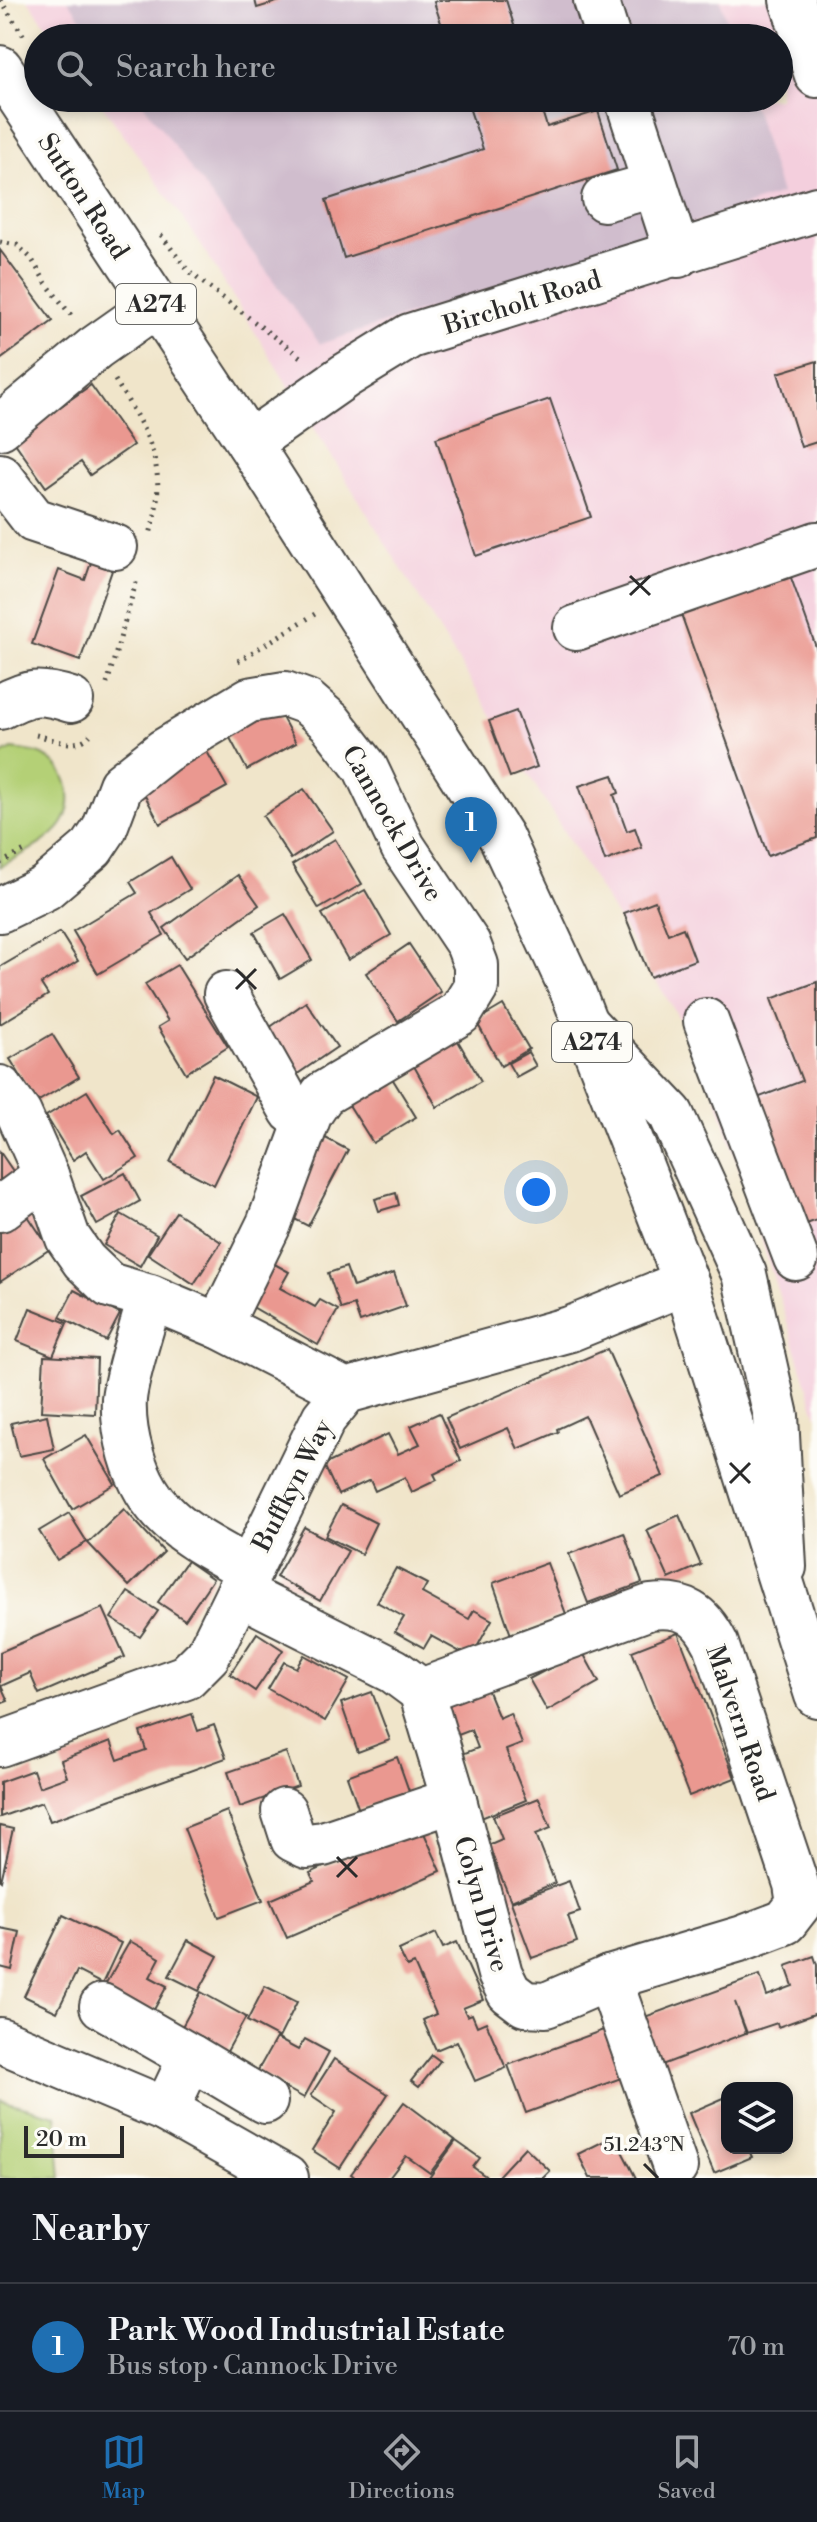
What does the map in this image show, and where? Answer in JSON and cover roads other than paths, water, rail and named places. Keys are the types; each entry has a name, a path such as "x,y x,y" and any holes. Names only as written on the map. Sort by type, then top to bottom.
{"street":[{"path":"596,0 604,24"},
{"path":"792,0 817,75"},
{"name":"Sutton Road","path":"46,112 156,305 249,443"},
{"path":"631,112 678,255"},
{"path":"604,199 654,185"},
{"name":"Bircholt Road","path":"249,443 410,336 678,255 817,209"},
{"path":"0,427 95,348 156,305"},
{"name":"A274","path":"249,443 501,837 585,1023 686,1282 817,1695"},
{"path":"0,476 34,520 115,547"},
{"path":"576,628 817,544"},
{"path":"0,707 23,694 45,692 71,700"},
{"name":"Cannock Drive","path":"0,910 45,888 92,848 104,830 121,785 164,751 249,700 285,694 307,702 330,722 365,767 403,847 468,944 476,965 476,987 460,1013 331,1088 310,1113 269,1224 219,1326"},
{"path":"226,994 292,1111 310,1113"},
{"path":"706,1021 807,1254 744,1274"},
{"path":"585,1023 671,1114 744,1274 776,1416 786,1600"},
{"path":"0,1088 19,1114 46,1175 68,1238 84,1261 109,1285 150,1297 219,1326 346,1391"},
{"path":"0,1209 46,1175"},
{"name":"Buffkyn Way","path":"0,1744 186,1677 208,1655 324,1418 346,1391 570,1329 686,1282"},
{"path":"150,1297 124,1399 126,1438 138,1479 163,1515 244,1582 394,1671 421,1691"},
{"name":"Malvern Road","path":"421,1691 650,1607 670,1605 689,1611 707,1625 716,1644 796,1884"},
{"name":"Colyn Drive","path":"421,1691 454,1800 500,1974 509,1992 525,2004 546,2005 609,1978 743,1938 785,1922 799,1904 796,1884"},
{"path":"284,1811 293,1839 307,1846 323,1844 454,1800"},
{"path":"609,1978 675,2167"},
{"path":"102,2006 265,2101"},
{"path":"0,2040 166,2110 286,2178"},
{"path":"166,2110 191,2057"}],"place":[{"name":"Park Wood Industrial Estate","path":"471,863"}]}
